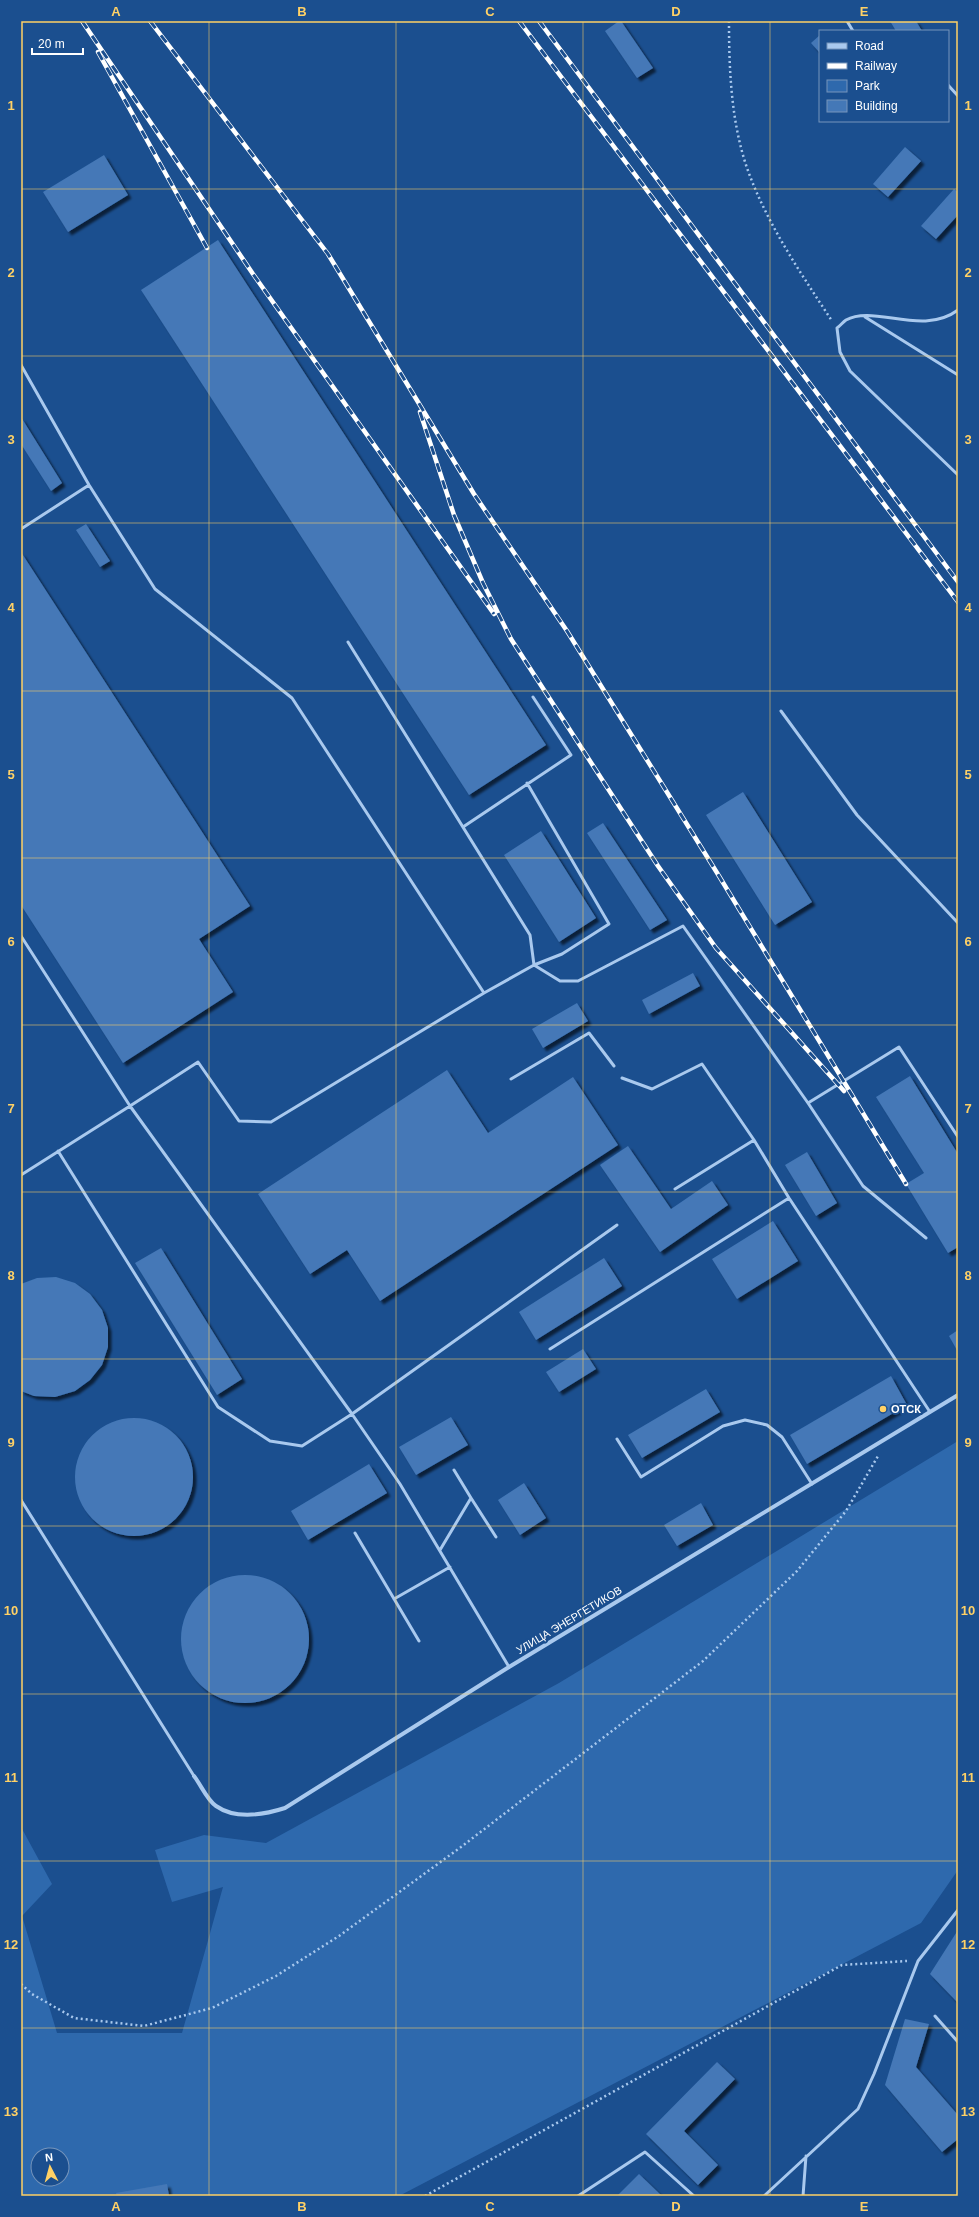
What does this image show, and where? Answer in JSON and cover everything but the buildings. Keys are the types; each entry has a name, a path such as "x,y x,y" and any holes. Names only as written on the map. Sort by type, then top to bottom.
{"street":[{"name":"УЛИЦА ЭНЕРГЕТИКОВ","path":"194,1776 215,1806 230,1813 246,1815 266,1814 285,1808 509,1667 958,1395"}],"lane":[{"path":"847,21 852,30"},
{"path":"949,86 958,96"},
{"path":"958,310 926,322 863,316 847,320 837,328 840,352 850,371 958,475"},
{"path":"863,316 958,375"},
{"path":"21,365 89,485 155,589 292,698 484,993"},
{"path":"21,529 89,485"},
{"path":"348,642 530,935 534,965"},
{"path":"463,827 571,755 533,697"},
{"path":"781,710 857,814 958,923"},
{"path":"21,1175 198,1062 240,1121 271,1122 484,993 534,965 562,954 609,924 527,783"},
{"path":"534,965 560,981 578,981 682,926 808,1103 863,1186 926,1238"},
{"path":"21,936 130,1106 352,1414 400,1484 509,1667"},
{"path":"511,1078 589,1034 614,1066"},
{"path":"808,1103 899,1048 958,1137"},
{"path":"622,1078 652,1089 702,1064 754,1140 789,1198 930,1412"},
{"path":"675,1189 754,1140"},
{"path":"58,1151 218,1407 270,1441 302,1446 352,1414 618,1225"},
{"path":"550,1349 789,1198"},
{"path":"617,1438 641,1477 723,1426 745,1420 767,1425 782,1437 812,1484"},
{"path":"454,1470 496,1537"},
{"path":"440,1550 471,1498"},
{"path":"21,1500 194,1776"},
{"path":"355,1533 419,1641"},
{"path":"394,1599 450,1567"},
{"path":"764,2196 858,2109 874,2074 918,1961 958,1910"},
{"path":"935,2016 958,2042"},
{"path":"578,2196 645,2152 694,2196"},
{"path":"803,2196 806,2156"}],"path":[{"path":"729,21 730,75 746,164 765,210 805,279 837,328"},
{"path":"21,1984 32,1994 74,2018 144,2026 212,2008 276,1976 339,1936 461,1847 703,1661 797,1571 846,1511 879,1454"},
{"path":"425,2196 842,1965 918,1961"}],"green space":[{"path":"958,1441 958,1870 921,1923 399,2196 21,2196 21,1827 52,1884 22,1916 57,2033 182,2033 223,1887 172,1902 155,1850 204,1835 266,1843 559,1683"}],"railway":[{"path":"82,21 253,274 494,614"},
{"path":"150,21 328,254 474,494 567,631 719,876 906,1184"},
{"path":"519,21 958,602"},
{"path":"539,21 958,582"},
{"path":"98,52 207,248"},
{"path":"420,412 454,515 483,583 511,639 658,866 716,948 844,1091"}],"place":[{"name":"ОТСК","path":"883,1409"}]}
